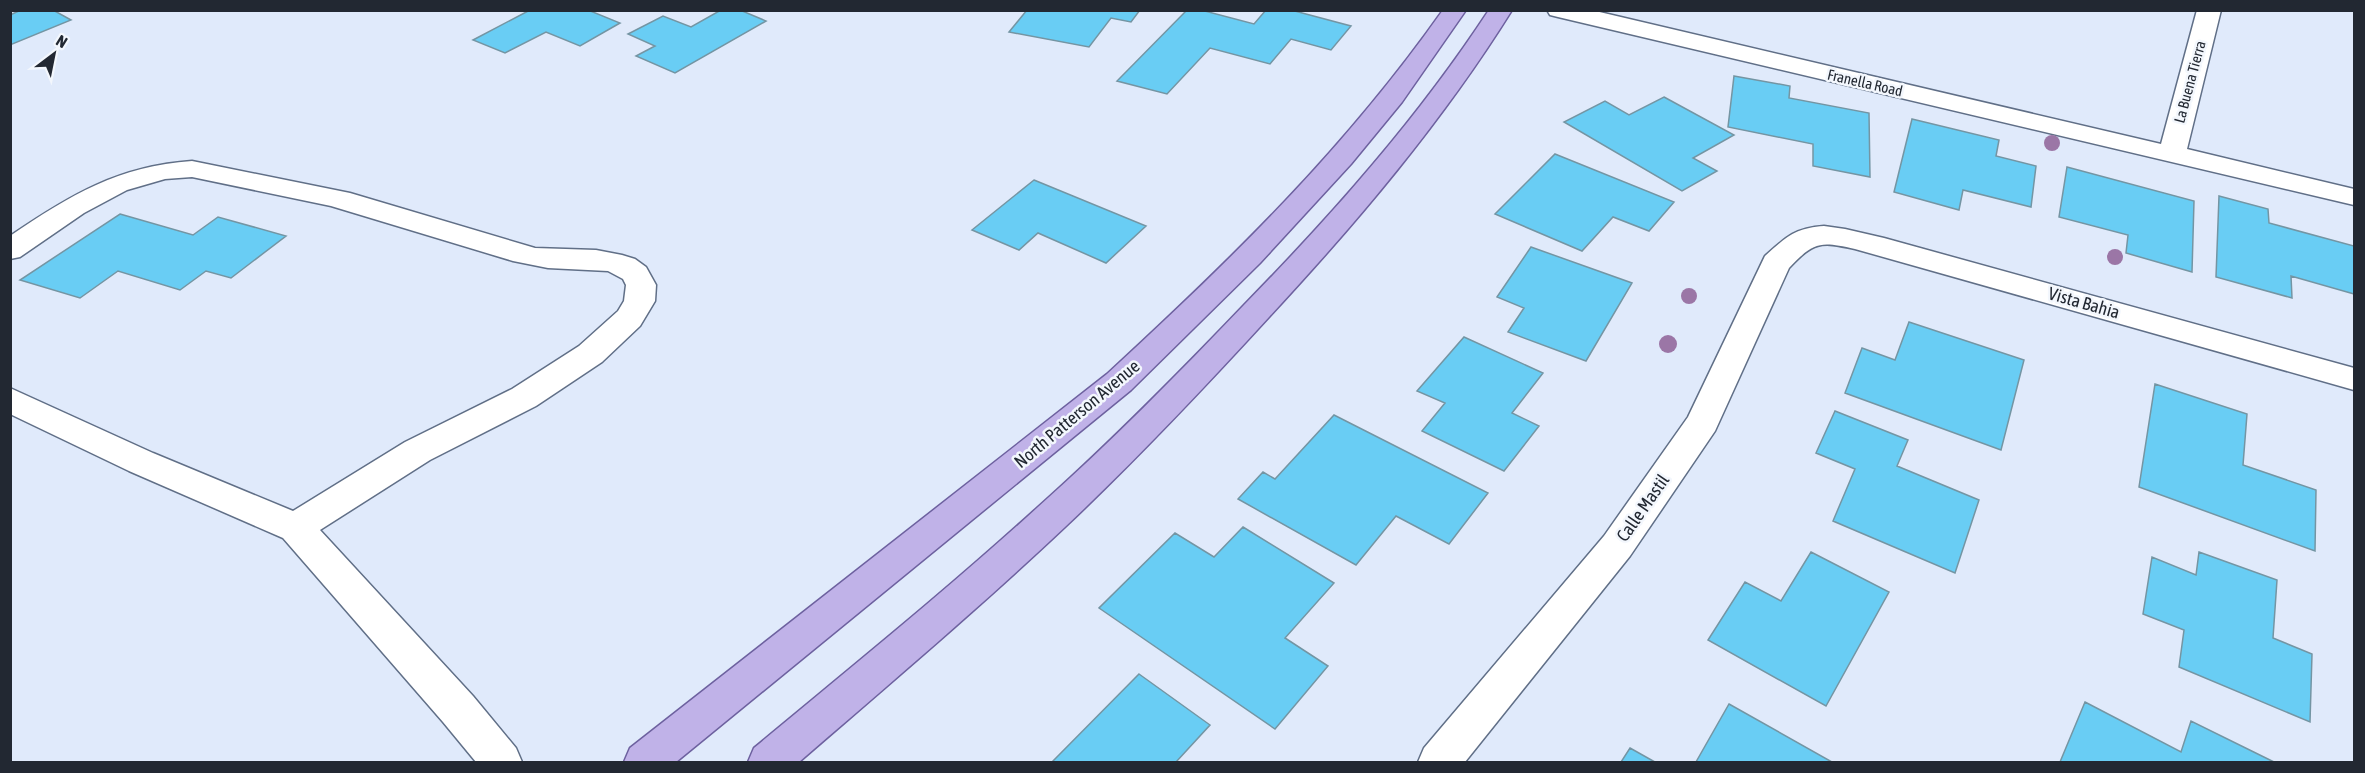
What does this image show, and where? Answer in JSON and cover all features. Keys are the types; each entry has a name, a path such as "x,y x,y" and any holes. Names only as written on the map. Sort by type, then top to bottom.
{"main road":[{"name":"North Patterson Avenue","path":"645,762 1119,382 1182,323 1297,207 1371,124 1455,10"},
{"path":"768,762 1021,544 1153,420 1329,234 1386,168 1422,125 1473,56 1501,10"}],"street":[{"name":"Franella Road","path":"1558,10 2172,154"},
{"name":"La Buena Tierra","path":"2172,154 2209,10"},
{"path":"2172,154 2355,197"},
{"path":"10,250 85,198 112,185 166,169 192,169 358,204 514,252 550,260 620,262 635,272 642,288 636,313 618,331 565,372 509,406 437,440 361,485 296,528"},
{"name":"Vista Bahia","path":"1813,236 1839,236 1874,244 2355,379"},
{"name":"Calle Mastil","path":"1439,762 1623,536 1703,422 1776,263 1796,243 1813,236"},
{"path":"10,400 141,462 296,528 458,709 501,762"}],"building":[{"path":"21,10 53,10 71,20 10,45 10,15"},
{"path":"530,10 588,10 620,23 580,46 546,32 505,53 473,40"},
{"path":"721,10 740,10 766,21 675,73 636,56 655,46 628,34 663,16 691,27"},
{"path":"1027,10 1140,10 1131,22 1111,18 1089,47 1009,32"},
{"path":"1187,10 1201,10 1254,24 1266,10 1291,10 1351,26 1331,50 1291,39 1270,64 1210,48 1167,94 1117,81"},
{"path":"1734,76 1790,86 1789,98 1869,113 1870,177 1813,166 1813,144 1728,127"},
{"path":"1664,97 1734,135 1693,158 1717,171 1682,191 1564,122 1605,101 1629,115"},
{"path":"1912,119 1999,140 1996,156 2036,166 2031,207 1963,190 1959,210 1894,192"},
{"path":"1555,154 1674,202 1649,231 1613,217 1582,251 1495,214"},
{"path":"2067,167 2194,201 2192,272 2126,253 2128,235 2059,217"},
{"path":"1034,180 1146,226 1106,263 1038,233 1019,250 972,230"},
{"path":"2219,196 2268,209 2269,223 2354,246 2354,294 2291,276 2292,298 2216,277"},
{"path":"120,214 193,235 218,217 286,236 231,278 206,271 180,290 118,271 80,298 20,280"},
{"path":"1531,247 1632,283 1586,361 1508,332 1524,308 1497,297"},
{"path":"1909,322 2024,360 2001,450 1845,393 1862,348 1895,360"},
{"path":"1464,337 1543,373 1512,413 1539,426 1504,471 1422,431 1445,403 1417,391"},
{"path":"2155,384 2247,414 2243,465 2316,490 2315,551 2139,487"},
{"path":"1835,411 1908,440 1897,466 1979,500 1955,573 1833,521 1855,469 1816,453"},
{"path":"1334,415 1488,493 1449,544 1396,516 1356,565 1238,499 1263,472 1275,479"},
{"path":"1243,527 1334,583 1285,638 1328,666 1275,729 1099,608 1175,533 1214,557"},
{"path":"1811,552 1889,592 1826,706 1708,640 1745,582 1781,601"},
{"path":"2199,552 2277,580 2273,638 2312,654 2310,722 2179,667 2184,630 2143,614 2152,557 2196,575"},
{"path":"1139,674 1210,725 1176,762 1052,762"},
{"path":"2085,702 2181,752 2191,721 2274,762 2060,762"},
{"path":"1729,704 1832,762 1696,762"},
{"path":"1630,748 1655,762 1621,762"}]}
